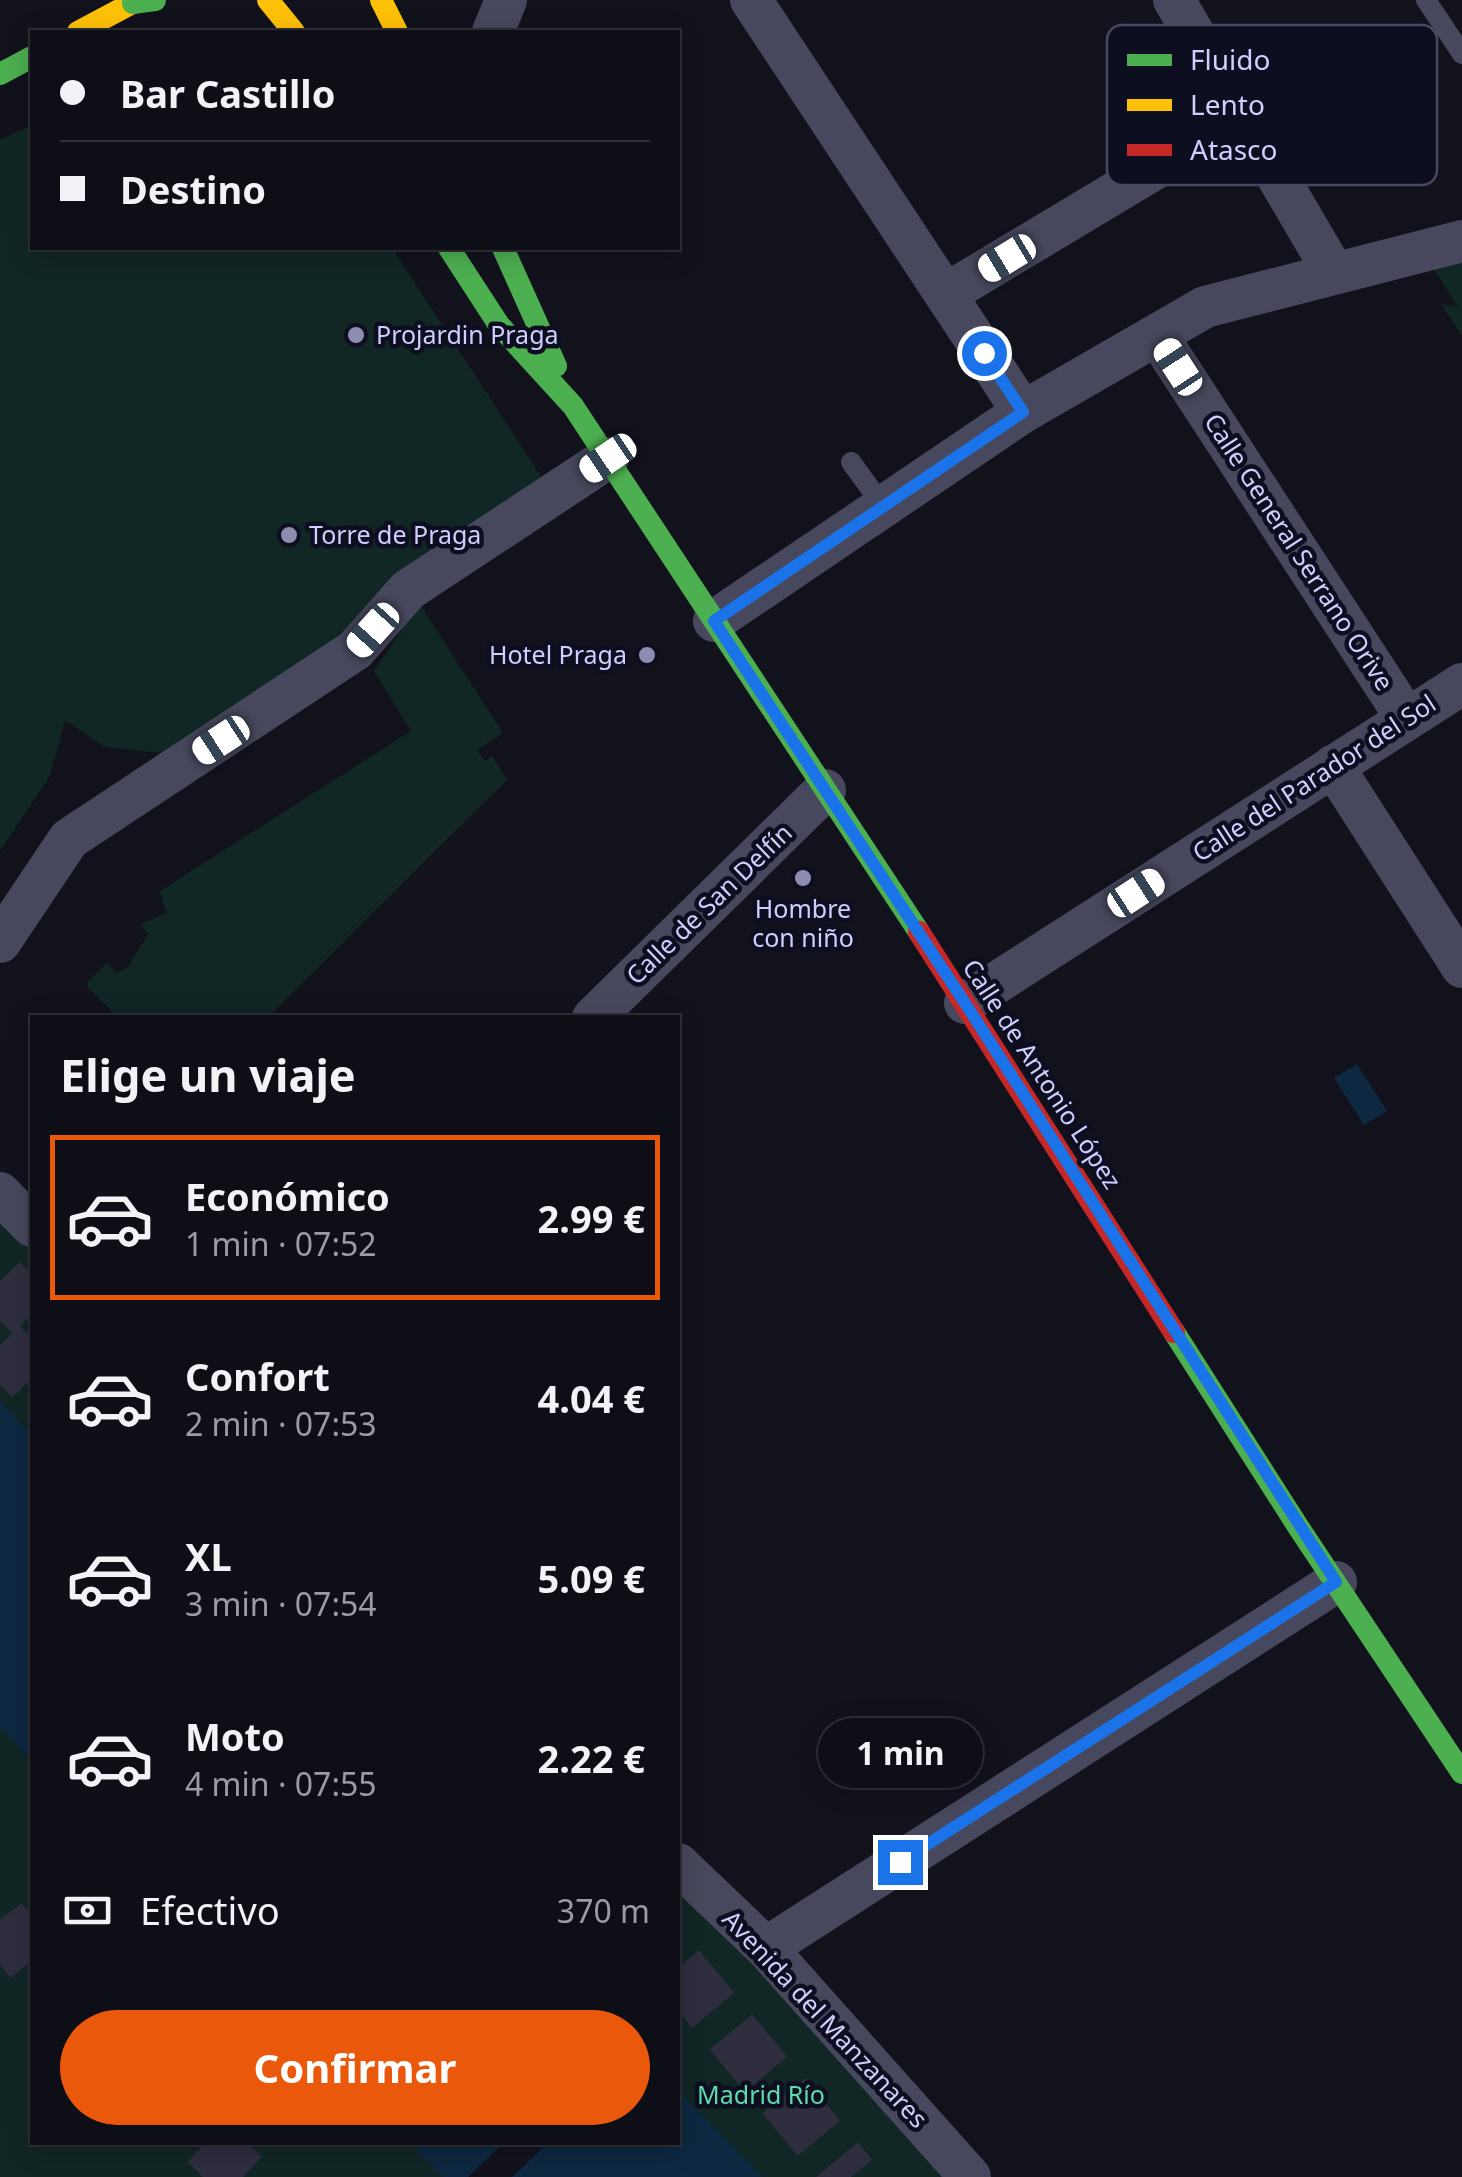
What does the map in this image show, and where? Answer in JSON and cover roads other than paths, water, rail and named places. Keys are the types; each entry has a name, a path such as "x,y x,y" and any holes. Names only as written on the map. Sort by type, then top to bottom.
{"main road":[{"path":"268,0 292,30"},
{"path":"381,0 395,30"},
{"path":"82,30 142,1"},
{"path":"0,74 30,58"},
{"name":"Calle de Antonio López","path":"449,250 499,325 572,406 608,458 1462,1773"},
{"name":"Calle de Antonio López","path":"503,250 528,298 572,406"}],"street":[{"path":"494,30 506,0"},
{"path":"751,0 1023,412"},
{"path":"1174,0 1189,25"},
{"path":"946,294 1128,185"},
{"path":"1283,185 1334,272"},
{"path":"714,621 1023,412 1205,307 1462,241"},
{"name":"Calle General Serrano Orive","path":"1158,335 1407,719"},
{"path":"0,942 69,839 355,650 408,590 608,458"},
{"name":"Calle del Parador del Sol","path":"965,1003 1462,684"},
{"path":"1333,766 1462,966"},
{"name":"Calle de San Delfín","path":"596,1015 825,790"},
{"path":"0,1193 30,1224"},
{"path":"766,1948 1336,1582"},
{"name":"Avenida del Manzanares","path":"680,1866 766,1948 970,2177"}],"lane":[{"path":"1426,0 1462,54"},
{"path":"851,462 883,506"}],"water":[{"path":"1357,1064 1387,1111 1364,1125 1334,1078"},
{"path":"0,1401 30,1432 30,1758 0,1727"},
{"path":"680,2093 762,2177 443,2177 411,2145 680,2145"}],"tunnel":[{"path":"0,1281 30,1312"},
{"path":"0,1345 30,1376"},
{"path":"0,1920 30,1958"},
{"path":"680,1970 851,2177"},
{"path":"209,2145 243,2177"}],"place":[{"name":"Projardin Praga","path":"356,335"},
{"name":"Torre de Praga","path":"289,535"},
{"name":"Hotel Praga","path":"647,655"},
{"name":"Hombre con niño","path":"803,878"}],"park label":[{"name":"Madrid Río","path":"761,2095"}]}
